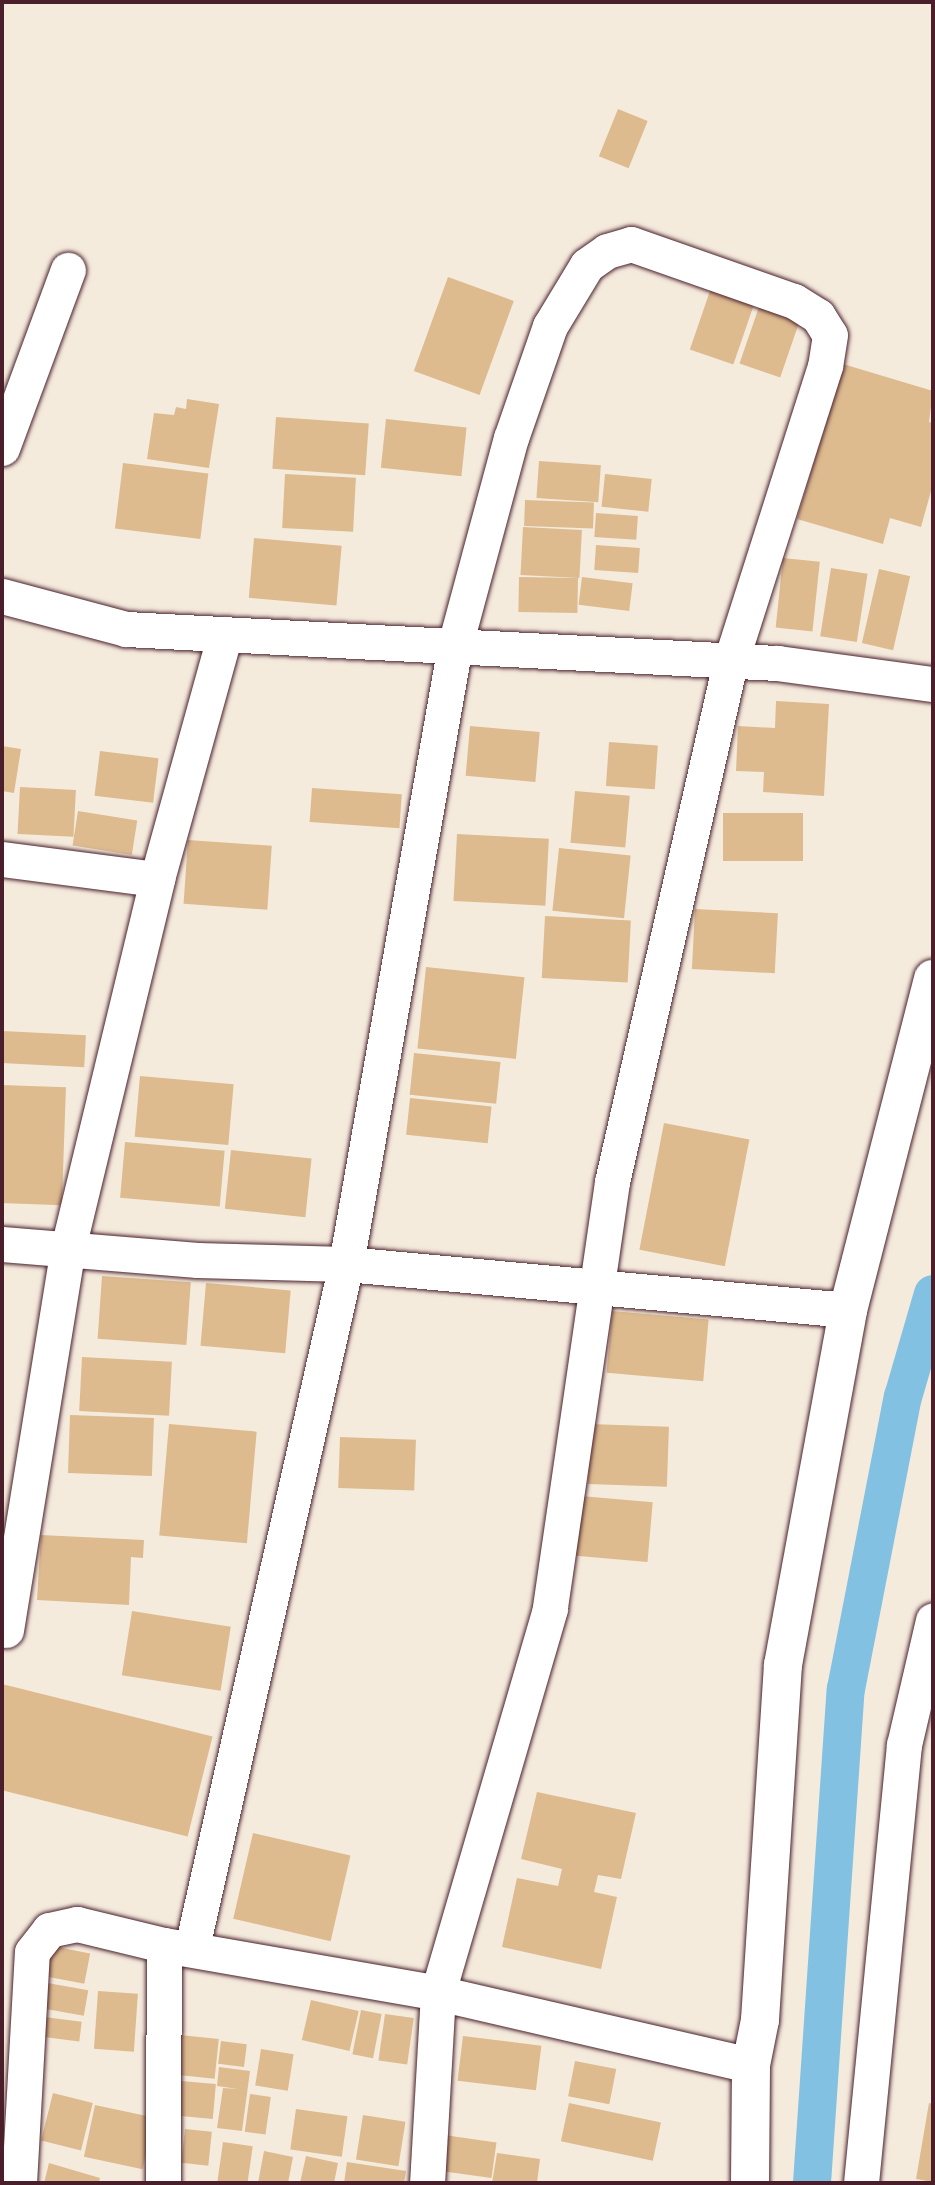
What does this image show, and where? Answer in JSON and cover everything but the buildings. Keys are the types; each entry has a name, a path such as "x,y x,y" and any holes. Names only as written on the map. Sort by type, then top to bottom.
{"street":[{"path":"163,2183 178,1946 346,1264 456,645 510,438 550,326 587,265 607,250 631,244 794,301 818,316 830,335 825,366 730,663 612,1182 550,1609 438,1993 427,2183"},
{"path":"2,448 68,270"},
{"path":"2,596 126,629 456,645 730,663 777,663 933,684"},
{"path":"6,1630 68,1248 157,878 225,634"},
{"path":"2,859 157,878"},
{"path":"750,2183 751,2064 760,2020 783,1665 848,1310 933,979"},
{"path":"2,1244 197,1260 346,1264 848,1310"},
{"path":"861,2183 904,1745 933,1620"},
{"path":"19,2183 32,1952 49,1930 77,1924 178,1946 438,1993 751,2064"}],"waterway":[{"path":"812,2183 846,1689 903,1397 933,1294"}]}
